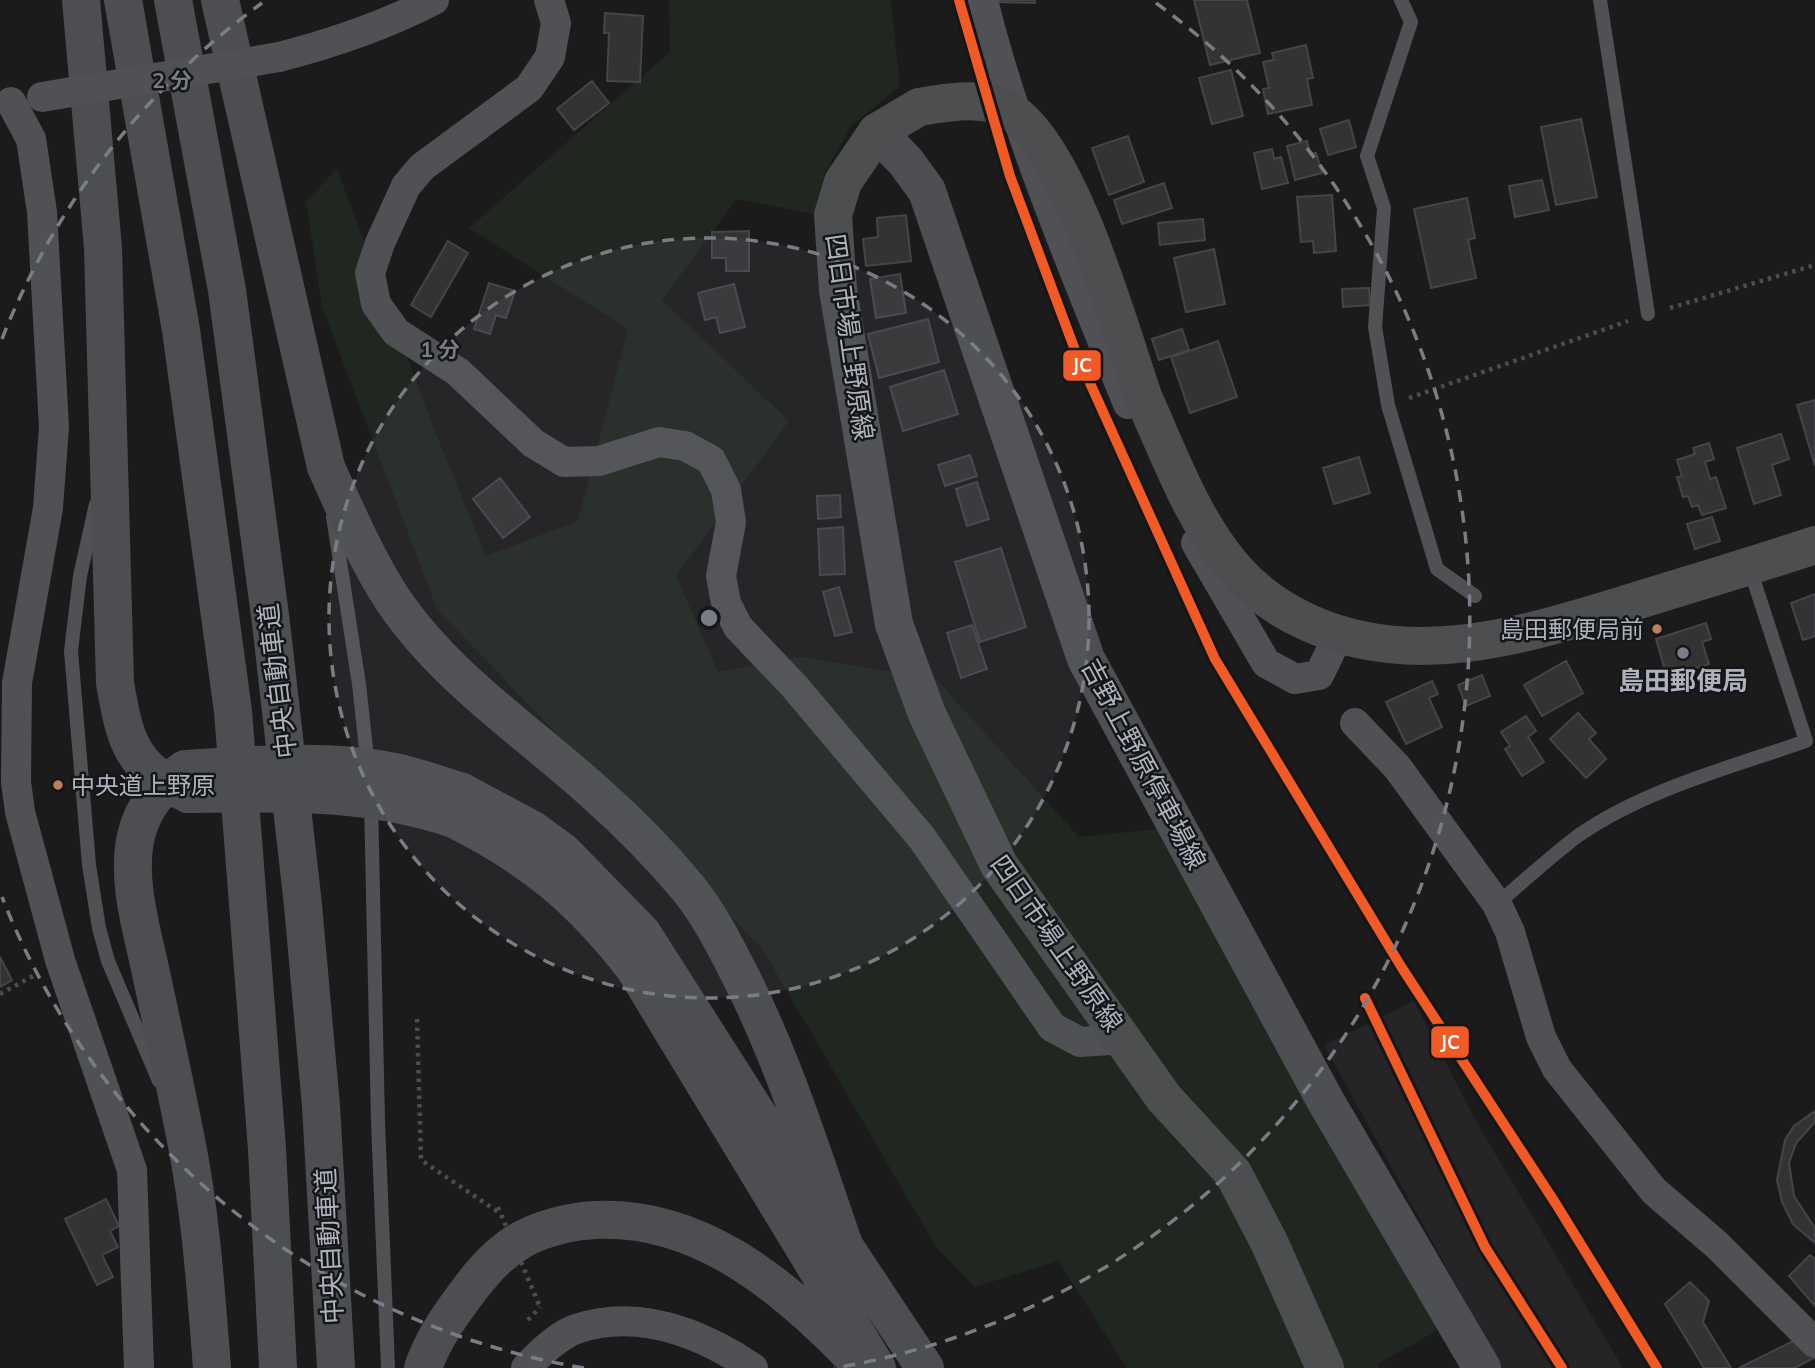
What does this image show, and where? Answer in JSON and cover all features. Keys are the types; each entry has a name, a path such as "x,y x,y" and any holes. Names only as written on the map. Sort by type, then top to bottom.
{"highway":[{"path":"81,0 103,248 115,684 121,717 131,746 144,767 179,782"},
{"name":"中央自動車道","path":"123,0 181,330 233,711 267,1149 278,1368"},
{"name":"中央自動車道","path":"173,0 227,290 271,622 321,1106 336,1368"},
{"path":"220,0 326,467 393,600 420,633 466,683 627,824 697,902 720,936 769,1036 846,1251"},
{"path":"212,1368 204,1264 187,1143 137,908 134,867 136,836 149,802 179,782 262,764 352,767 394,772 458,806 533,830 564,852 642,933 846,1251 925,1368"},
{"path":"458,806 486,835 565,889 611,938 658,1003 877,1368"},
{"path":"423,1368 452,1312 500,1253 524,1236 599,1220 640,1221 664,1227 716,1248 754,1270 803,1306 864,1368"}],"main road":[{"name":"四日市場上野原線","path":"1325,1368 1269,1242 1233,1173 1164,1098 999,865 926,714 894,624 838,290 833,215 843,182 877,132 919,107 953,101 980,102 1015,114 1047,149 1082,222 1144,399 1205,528 1232,567 1258,593 1292,615 1338,636 1392,647 1436,648 1479,643 1589,615 1815,545"},
{"name":"吉野上野原停車場線","path":"877,132 906,162 927,191 1086,659 1325,1100 1482,1368"}],"street":[{"path":"139,1368 132,1170 60,960 20,813 8,783 17,683 47,508 54,426 42,212 31,139 5,101 279,57 333,44 394,21 434,0"},
{"path":"549,0 556,23 550,57 529,88 422,167 406,186 380,243 370,273 376,304 396,331 458,372 533,443 564,462 599,461 659,442 685,446 710,460 726,490 731,522 721,576 726,603 738,627 804,697 922,838 1052,1027 1080,1042 1125,1040"},
{"path":"983,0 996,55 1072,264 1157,476 1266,663 1295,679 1319,675 1338,636"},
{"path":"1355,723 1397,767 1497,904 1510,932 1541,1037 1557,1069 1654,1191 1717,1245 1815,1343"},
{"path":"526,1368 575,1329 624,1321 671,1326 720,1346 753,1368"}],"lane":[{"path":"1401,0 1411,22 1367,156 1384,208 1375,327 1388,405 1437,569 1475,596"},
{"path":"1600,0 1648,314"},
{"path":"110,450 88,534 73,621 72,678 89,865 99,929 108,961 187,1143"},
{"path":"326,467 359,684 374,825 378,1122 388,1368"},
{"path":"1497,904 1578,836 1609,817 1664,790 1806,741 1749,567"}],"path":[{"path":"1388,405 1648,314 1815,265"},
{"path":"0,995 60,960"},
{"path":"417,1019 421,1160 501,1215"},
{"path":"498,1207 540,1307"}],"shaded area":[{"path":"669,0 891,0 900,86 851,126 825,173 814,214 737,199 662,300 789,421 676,576 718,672 801,657 936,679 1079,837 1177,827 1454,1321 1378,1364 1379,1368 1127,1368 1058,1261 975,1287 936,1247 763,950 437,609 322,307 306,201 337,169 434,429 486,556 578,521 628,329 469,228 670,52"},
{"path":"1414,1001 1477,1123 1623,1368 1502,1368 1324,1045"}],"building":[{"path":"1035,0 1035,3 999,2"},
{"path":"1194,0 1247,0 1260,53 1210,65"},
{"path":"605,13 643,16 640,82 607,81 609,33 604,33"},
{"path":"1306,45 1313,78 1307,79 1312,105 1268,114 1263,89 1269,88 1263,62 1274,60 1272,53"},
{"path":"1231,70 1243,116 1212,124 1199,78"},
{"path":"592,81 609,103 574,130 557,109"},
{"path":"1581,119 1597,197 1556,205 1541,127"},
{"path":"1349,120 1356,147 1328,155 1320,129"},
{"path":"1128,136 1144,182 1109,195 1092,148"},
{"path":"1307,141 1310,154 1316,153 1322,173 1295,180 1287,146"},
{"path":"1272,149 1274,159 1281,157 1288,183 1262,189 1254,153"},
{"path":"1542,180 1549,210 1515,217 1509,186"},
{"path":"1164,183 1172,208 1122,224 1114,200"},
{"path":"1332,195 1336,251 1314,253 1313,241 1301,242 1297,197"},
{"path":"1467,198 1475,238 1468,240 1476,278 1431,288 1414,209"},
{"path":"906,215 911,261 866,266 863,239 878,237 877,218"},
{"path":"1203,219 1205,240 1160,245 1158,223"},
{"path":"749,231 749,271 726,271 726,258 712,258 712,232"},
{"path":"448,241 468,253 431,317 411,305"},
{"path":"1214,249 1225,304 1186,312 1174,258"},
{"path":"900,274 906,313 876,318 870,279"},
{"path":"489,283 515,291 506,318 496,315 490,334 474,329"},
{"path":"734,284 745,327 720,333 716,317 705,320 698,293"},
{"path":"1369,288 1370,305 1343,307 1342,289"},
{"path":"928,319 939,362 879,378 868,334"},
{"path":"1182,329 1189,350 1159,360 1152,339"},
{"path":"1218,341 1237,397 1190,413 1171,357"},
{"path":"944,370 958,414 903,431 890,387"},
{"path":"1815,400 1815,466 1797,405"},
{"path":"1781,434 1789,459 1772,465 1781,495 1754,504 1737,448"},
{"path":"1709,443 1714,459 1705,462 1710,479 1716,477 1726,508 1702,515 1698,505 1692,507 1688,496 1683,497 1677,477 1682,476 1677,460 1695,454 1693,448"},
{"path":"970,455 977,476 945,486 938,465"},
{"path":"1359,457 1370,493 1334,504 1323,468"},
{"path":"500,478 530,517 503,538 473,499"},
{"path":"977,482 989,519 967,526 956,489"},
{"path":"840,495 841,517 818,519 817,496"},
{"path":"1712,517 1720,541 1695,549 1687,524"},
{"path":"843,527 845,574 820,575 818,529"},
{"path":"1001,548 1026,627 980,642 955,562"},
{"path":"839,587 852,632 835,636 823,592"},
{"path":"1815,594 1815,636 1803,640 1791,603"},
{"name":"島田郵便局","path":"1706,623 1711,639 1702,642 1709,664 1667,677 1656,639"},
{"path":"972,625 987,669 961,678 947,633"},
{"path":"1566,661 1583,693 1542,716 1524,685"},
{"path":"1482,675 1490,696 1466,706 1458,685"},
{"path":"1432,681 1438,694 1429,698 1442,727 1406,744 1386,702"},
{"path":"1578,713 1596,733 1589,739 1606,759 1586,778 1550,739"},
{"path":"1526,716 1536,731 1528,737 1544,762 1522,776 1505,749 1510,746 1501,732"},
{"path":"0,957 12,980 0,987"},
{"path":"1815,1111 1815,1122 1796,1143 1789,1163 1794,1196 1815,1228 1815,1243 1793,1224 1782,1202 1777,1180 1785,1140 1794,1126"},
{"path":"106,1199 119,1226 110,1231 118,1247 102,1255 113,1277 97,1285 65,1219"},
{"path":"1810,1255 1815,1259 1815,1306 1789,1276"},
{"path":"1690,1282 1709,1301 1703,1322 1731,1368 1704,1368 1665,1304"},
{"path":"1815,1330 1815,1357 1795,1368 1739,1368"}],"transit line":[{"name":"JC","path":"959,0 1010,176 1075,350 1215,659 1402,968 1556,1204 1657,1368"},
{"name":"JC","path":"1365,998 1485,1247 1562,1368"}],"place":[{"name":"島田郵便局前","path":"1657,629"},
{"name":"島田郵便局","path":"1683,653"},
{"name":"中央道上野原","path":"58,785"}]}
